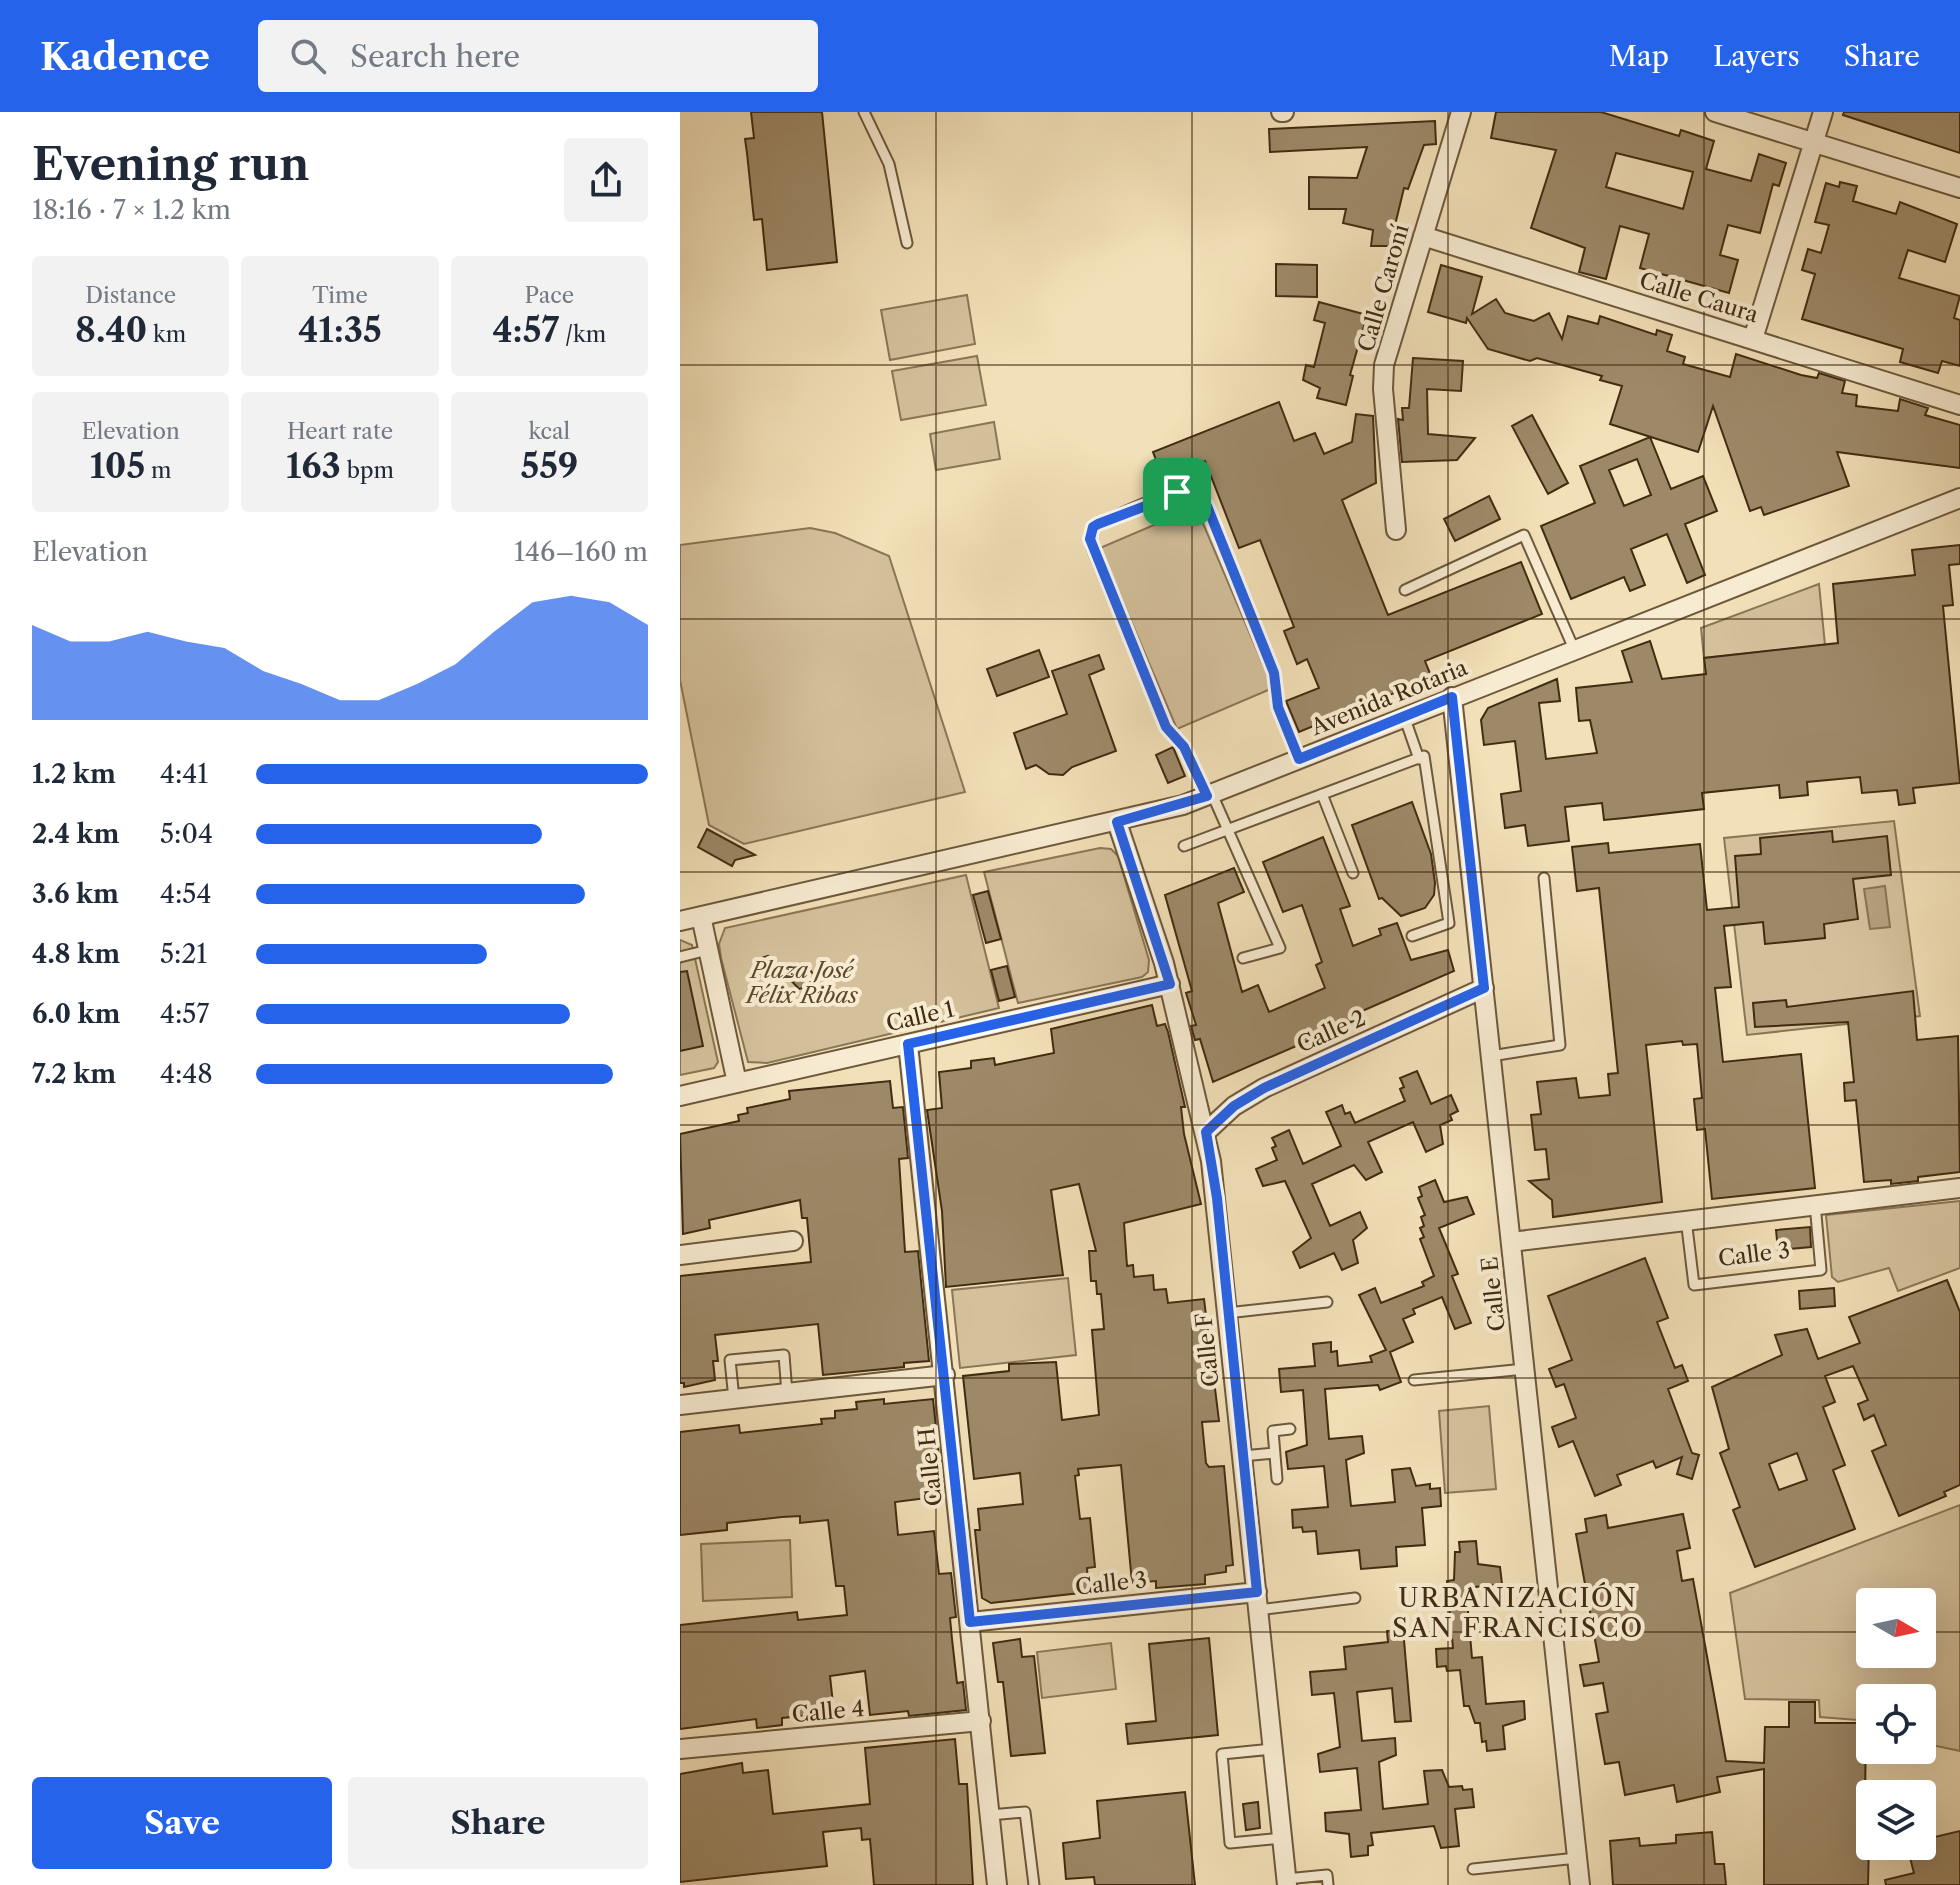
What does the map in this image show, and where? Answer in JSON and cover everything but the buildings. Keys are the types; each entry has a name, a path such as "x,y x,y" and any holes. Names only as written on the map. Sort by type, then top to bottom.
{"street":[{"name":"Calle Caroní","path":"1396,530 1383,389 1384,365 1461,112"},
{"path":"1715,112 1960,188"},
{"path":"1753,339 1823,112"},
{"name":"Calle Caura","path":"1423,236 1960,405"},
{"name":"Avenida Rotaria","path":"680,921 1117,822 1210,795 1960,498"},
{"name":"Calle E","path":"1452,697 1580,1885"},
{"name":"Calle F","path":"1117,822 1170,984 1206,1132 1217,1198 1287,1882"},
{"path":"701,916 737,1083"},
{"name":"Calle 1","path":"680,1096 1170,984"},
{"name":"Calle 2","path":"1206,1132 1234,1106 1264,1088 1484,988"},
{"name":"Calle H","path":"908,1044 997,1885"},
{"name":"Calle 3","path":"1511,1242 1960,1188"},
{"path":"680,1255 793,1241"},
{"path":"680,1405 945,1375"},
{"name":"Calle 3","path":"970,1622 1257,1601"},
{"name":"Calle 4","path":"680,1749 981,1721"}],"lane":[{"path":"864,112 889,164 907,243"},
{"path":"1243,958 1280,948 1210,795 1184,747 1166,727 1092,548 1091,531 1098,524 1177,492 1192,492 1204,498 1274,673 1278,707 1299,759"},
{"path":"1405,590 1524,535 1574,649"},
{"path":"1404,716 1419,759"},
{"path":"1184,846 1424,756 1449,923 1412,936"},
{"path":"1322,794 1353,873"},
{"path":"1491,1056 1560,1045 1544,878"},
{"path":"680,957 708,950"},
{"name":"Calle 3","path":"1686,1219 1694,1285 1708,1284 1821,1270 1815,1204"},
{"path":"1227,1313 1327,1302"},
{"path":"734,1399 730,1360 784,1355 787,1393"},
{"path":"1414,1380 1525,1369"},
{"path":"1277,1479 1273,1431 1290,1429"},
{"path":"1242,1456 1275,1453"},
{"path":"1257,1601 1355,1598"},
{"path":"1273,1749 1222,1754 1230,1843 1282,1838"},
{"path":"990,1815 1025,1812 1034,1885"},
{"path":"1473,1869 1577,1858"},
{"path":"1287,1882 1327,1875 1328,1885"}],"green space":[{"path":"967,295 975,344 890,360 881,310"},
{"path":"977,356 986,405 901,420 892,371"},
{"path":"994,422 1000,459 936,470 930,434"},
{"path":"1196,507 1273,688 1177,729 1100,548"},
{"path":"810,528 835,533 889,556 965,792 744,844 709,825 680,680 680,545"},
{"path":"1819,584 1825,645 1704,658 1701,628"},
{"path":"1894,821 1920,1016 1747,1035 1724,838"},
{"path":"1100,848 1111,849 1118,856 1149,960 1148,972 1142,977 1018,1003 984,872"},
{"name":"Plaza José Félix Ribas","path":"966,875 999,1008 767,1063 748,1062 721,958 719,944 725,928"},
{"path":"680,940 692,945 718,1062 714,1068 680,1075"},
{"path":"1960,1201 1960,1268 1898,1291 1889,1268 1838,1282 1832,1277 1826,1215"},
{"path":"1068,1278 1076,1355 960,1368 952,1290"},
{"path":"1489,1406 1496,1489 1445,1493 1439,1411"},
{"path":"1960,1505 1960,1751 1936,1746 1936,1684 1856,1684 1856,1720 1820,1717 1819,1700 1745,1699 1730,1593"},
{"path":"790,1540 792,1597 703,1601 701,1544"},
{"path":"1111,1643 1116,1689 1042,1698 1037,1652"}],"shaded area":[{"path":"1885,886 1890,927 1870,929 1864,889"}],"district":[{"name":"URBANIZACIÓN SAN FRANCISCO","path":"1518,1613"}],"route":[{"path":"1177,492 1192,492 1204,498 1274,673 1278,707 1299,759 1452,697 1484,988 1264,1088 1219,1117 1206,1132 1217,1198 1257,1592 970,1622 908,1044 1170,984 1117,822 1166,811 1207,796 1184,747 1166,727 1090,539 1093,527 1098,524 1177,492"}]}
